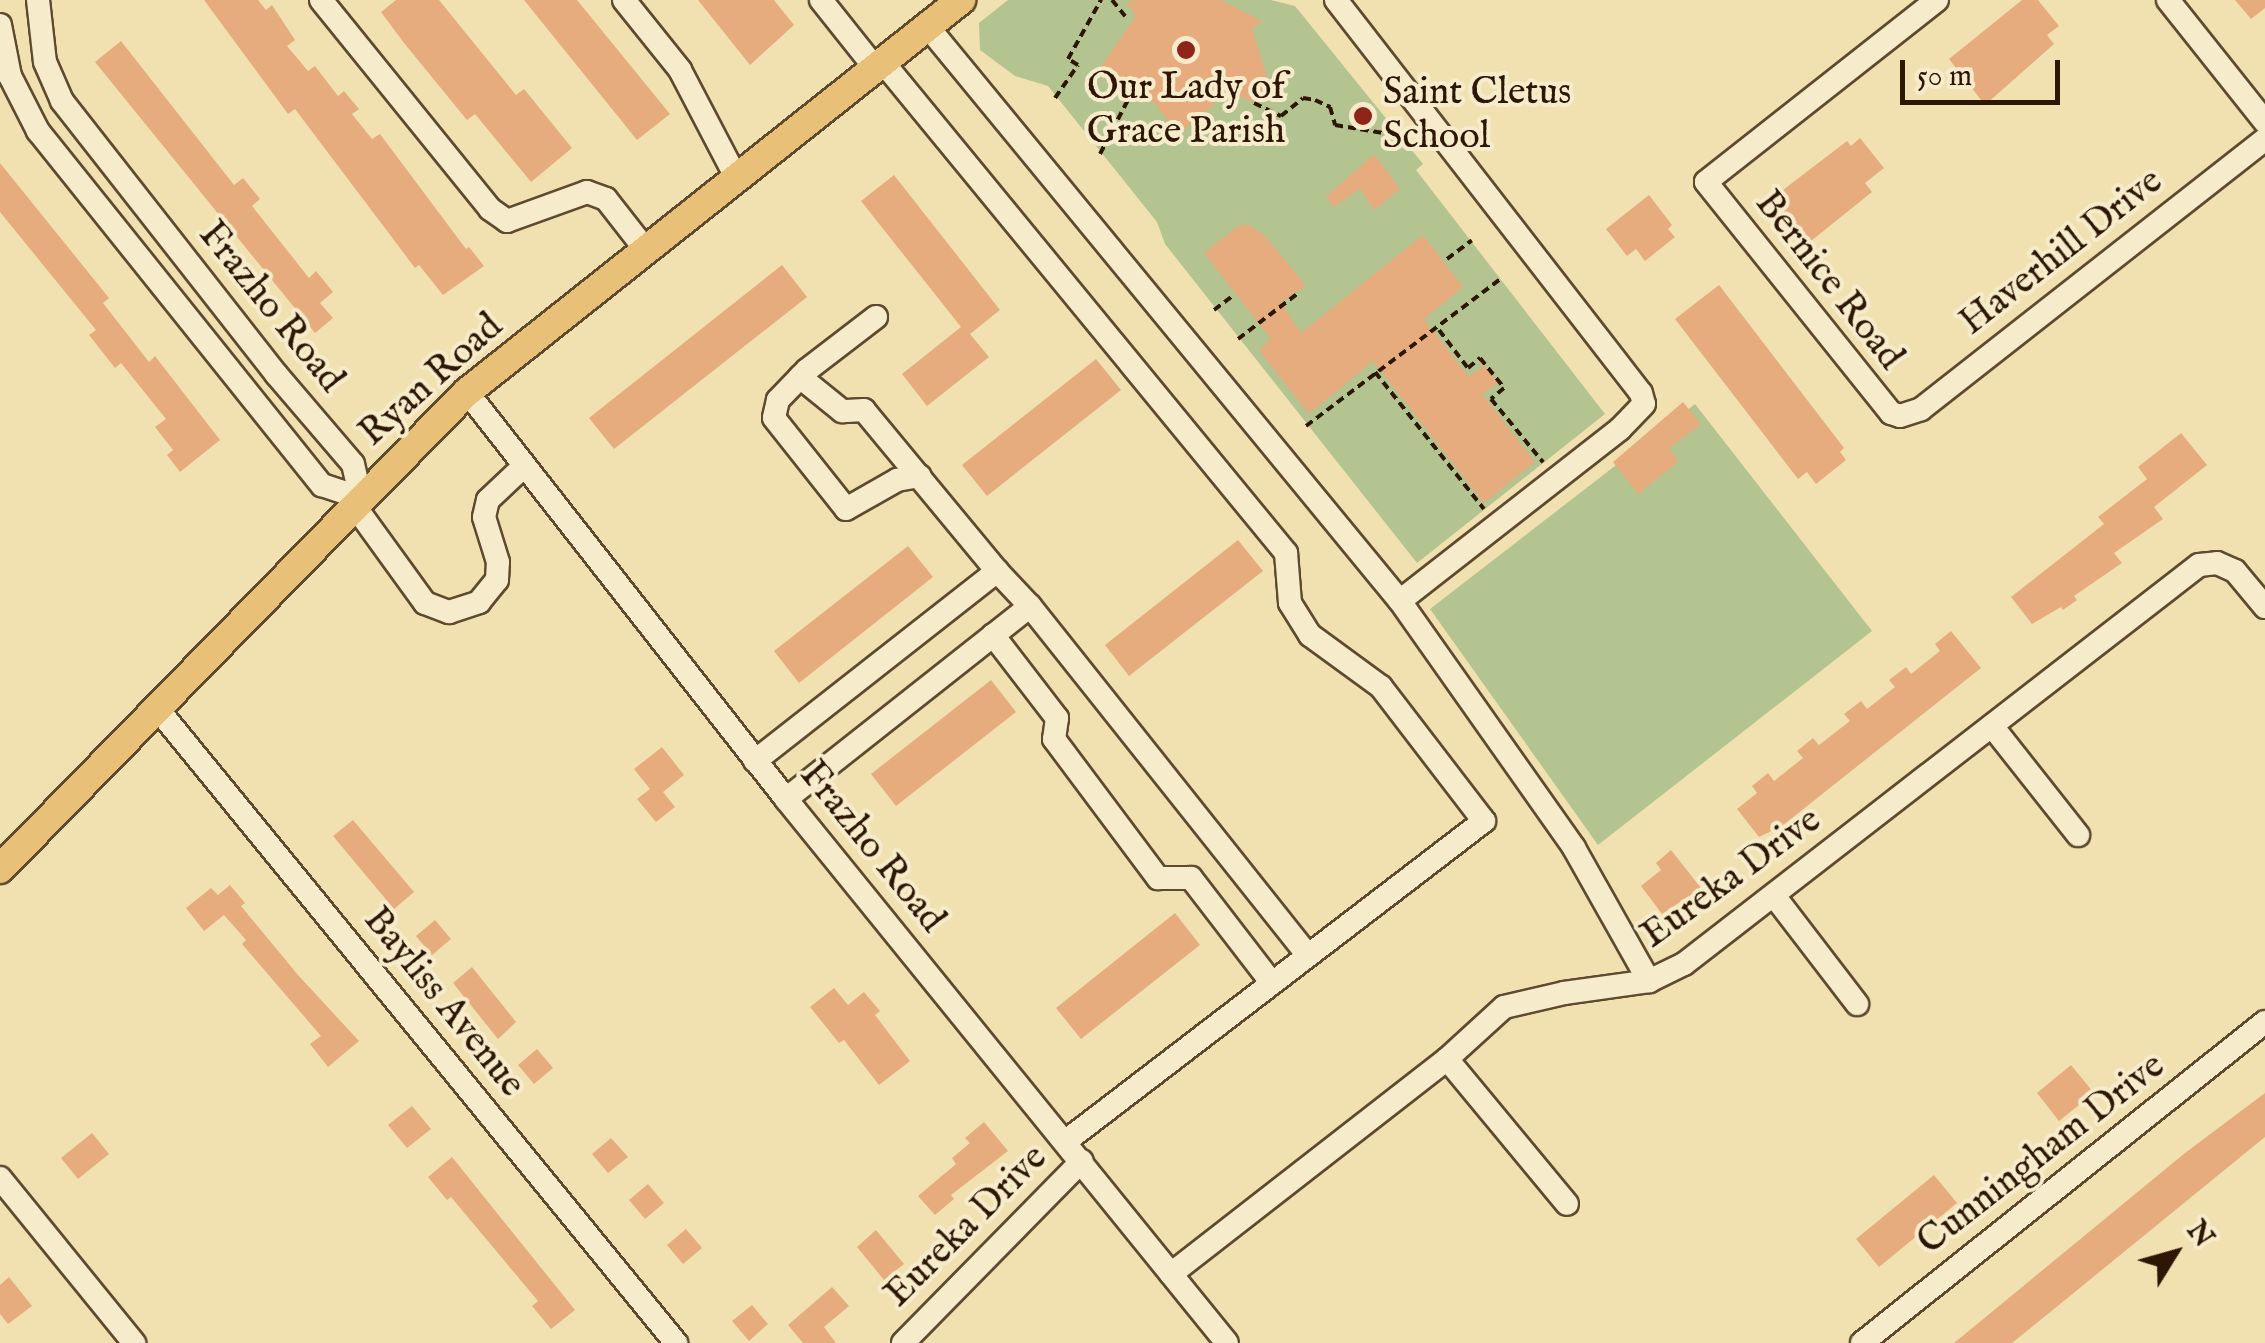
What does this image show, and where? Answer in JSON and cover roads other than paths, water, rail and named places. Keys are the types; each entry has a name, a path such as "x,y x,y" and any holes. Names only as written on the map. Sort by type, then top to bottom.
{"main road":[{"name":"Ryan Road","path":"0,869 467,392 962,0"}],"street":[{"name":"Frazho Road","path":"38,0 45,62 62,101 264,359 353,464 357,502"},
{"path":"322,0 490,209 507,221 587,192 606,200 645,249"},
{"path":"624,0 680,70 736,177"},
{"path":"821,0 879,64 1286,553 1290,604 1310,635 1381,687 1484,821 1066,1140"},
{"path":"1336,0 1630,378 1644,404 1620,429 1400,601"},
{"name":"Bernice Road","path":"1900,416 1880,404 1706,182 1937,0"},
{"path":"2168,0 2265,122"},
{"name":"Frazho Road","path":"0,24 10,76 38,131 322,485 357,502"},
{"path":"928,26 1400,601 1574,848 1649,981"},
{"name":"Haverhill Drive","path":"1900,416 1921,408 2265,138"},
{"path":"876,317 800,376 778,400 774,418 846,509 897,480 920,476"},
{"path":"800,376 842,411 864,410 996,571 1030,606 1308,954"},
{"name":"Frazho Road","path":"467,392 786,799 1227,1343"},
{"path":"357,502 426,604 450,612 479,602 497,580 498,562 484,518 488,500 524,466"},
{"name":"Eureka Drive","path":"1171,1274 1446,1058 1504,1007 1564,992 1649,981 1684,964 1775,897 2168,585 2199,565 2217,562 2235,571 2265,607"},
{"path":"755,760 996,571"},
{"path":"786,799 1030,606"},
{"path":"992,636 1057,718 1054,739 1158,878 1192,878 1272,982"},
{"name":"Bayliss Avenue","path":"156,707 676,1343"},
{"path":"1992,726 2078,835"},
{"path":"1775,897 1857,1004"},
{"name":"Cunningham Drive","path":"1862,1343 2265,1022"},
{"path":"1446,1058 1567,1204"},
{"name":"Eureka Drive","path":"902,1343 1082,1161"},
{"path":"0,1178 134,1343"}],"place":[{"name":"Our Lady of Grace Parish","path":"1186,50"},
{"name":"Saint Cletus School","path":"1363,116"}]}
